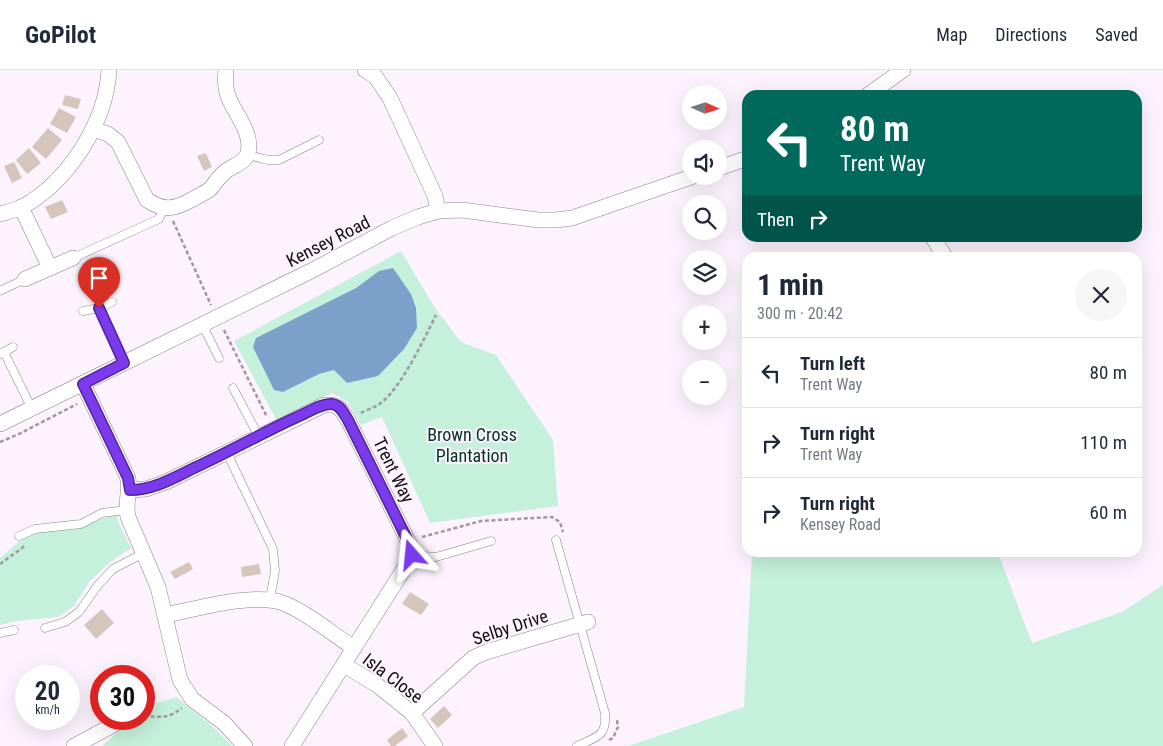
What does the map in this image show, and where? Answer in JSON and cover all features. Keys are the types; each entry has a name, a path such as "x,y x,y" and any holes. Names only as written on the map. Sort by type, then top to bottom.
{"street":[{"path":"0,214 21,207 45,191 61,176 82,148 93,128 105,95 109,70"},
{"path":"93,128 108,134 118,142 147,200 155,205 164,207 179,207 210,189 225,172 243,161 248,155 249,143 246,133 228,95 225,82 226,70"},
{"path":"365,70 375,76 390,98 435,196 438,212"},
{"path":"875,90 904,70"},
{"path":"727,165 742,160"},
{"name":"Kensey Road","path":"0,424 313,270 418,216 438,212 474,210 538,220 572,218 682,180"},
{"path":"21,207 50,268"},
{"path":"25,279 73,258"},
{"path":"83,384 128,478 130,490 126,510 133,532 158,587 180,680 192,699 224,723 245,746"},
{"name":"Trent Way","path":"130,490 146,489 166,482 324,405 333,404 340,408 348,420 410,548"},
{"path":"292,746 409,561 410,548"},
{"path":"165,615 254,598 270,600 283,603 297,610 354,648"},
{"name":"Selby Drive","path":"412,713 473,658 486,652 584,624"},
{"name":"Isla Close","path":"344,665 377,685 412,713 435,746"},
{"path":"74,746 94,742 108,730"}],"lane":[{"path":"248,155 268,160 279,160 319,140"},
{"path":"73,258 159,218 164,207"},
{"path":"0,291 25,279"},
{"path":"83,311 99,308 112,302"},
{"path":"99,308 124,363"},
{"path":"202,324 219,358"},
{"path":"13,347 2,353 32,409"},
{"path":"233,388 259,437"},
{"path":"227,453 273,549 275,571 270,600"},
{"path":"19,536 35,529 81,524 102,512 126,510"},
{"path":"556,540 584,624 605,713 606,725 601,734 577,746"},
{"path":"410,548 436,557 491,541"},
{"path":"45,628 64,622 80,612 98,585 113,569 144,553"},
{"path":"0,633 14,630"}],"path":[{"path":"348,420 382,402 388,396 416,354 436,315"},
{"path":"410,548 482,521 552,517 560,522 565,540"},
{"path":"155,718 162,718 174,714 192,699"},
{"path":"605,742 613,738 618,727 616,717"}],"green space":[{"name":"Brown Cross Plantation","path":"401,251 435,308 461,342 496,355 553,440 558,506 430,523 382,417 361,425 348,402 332,393 276,419 234,341","holes":["379,271 402,284 411,294 347,383 334,370 319,374 283,392 256,338 356,288"]},
{"path":"116,513 119,524 131,548 109,563 89,582 74,606 58,617 16,621 0,625 0,558 23,538 40,531 78,529"},
{"path":"752,557 1000,557 1032,643 1122,612 1163,585 1163,746 628,746 744,707"},
{"path":"176,697 212,726 232,746 103,745 120,730 155,730 155,704"}],"water":[{"path":"393,268 411,294 416,308 417,328 404,349 378,376 347,383 334,370 319,374 283,392 274,390 253,347 256,338 356,288 379,271"}],"building":[{"path":"65,95 81,99 78,109 62,105"},
{"path":"59,108 76,117 67,133 50,124"},
{"path":"48,128 62,140 46,159 32,147"},
{"path":"29,148 41,163 27,174 16,160"},
{"path":"206,153 212,167 204,171 197,156"},
{"path":"14,162 22,178 12,183 4,166"},
{"path":"62,200 68,212 51,219 45,207"},
{"path":"189,562 193,569 175,579 170,572"},
{"path":"259,564 261,574 242,577 241,567"},
{"path":"410,592 429,604 421,615 402,604"},
{"path":"102,609 114,623 96,639 84,625"},
{"path":"444,706 452,715 438,728 430,719"},
{"path":"402,728 408,736 395,746 391,746 387,740"}],"route":[{"path":"99,308 124,363 83,384 128,478 130,490 146,489 166,482 282,424 324,405 333,404 340,408 348,420 408,541 412,555"}]}
